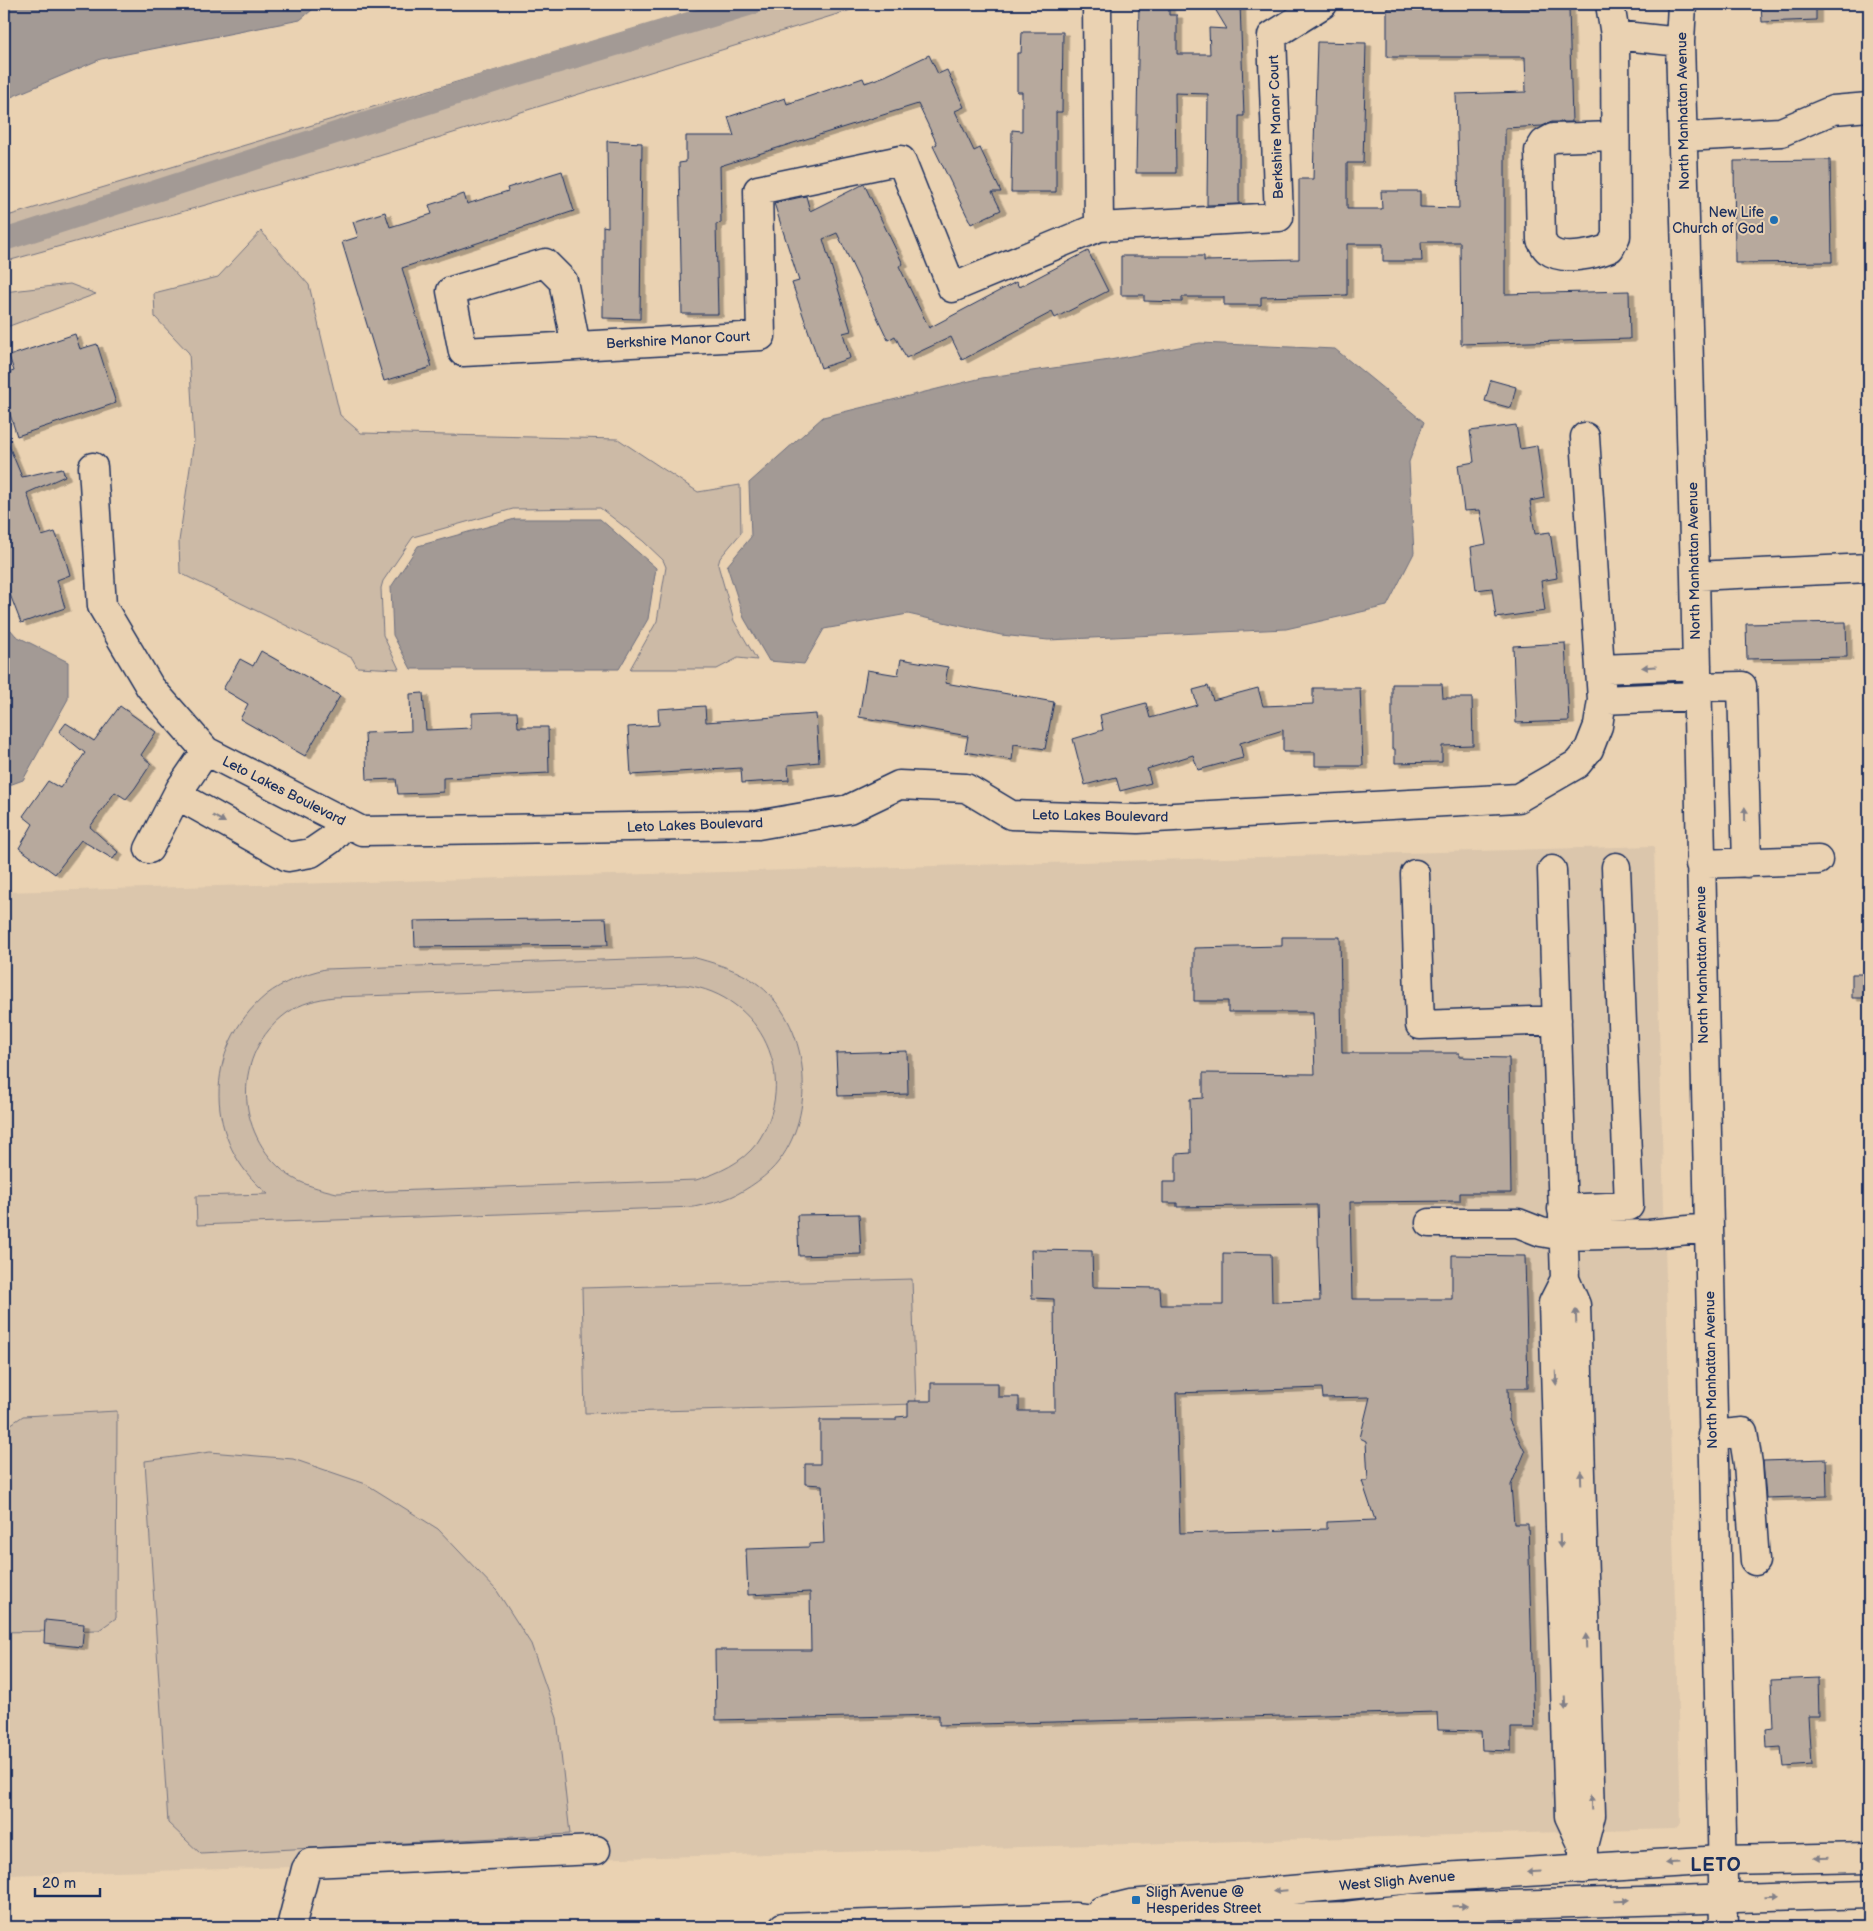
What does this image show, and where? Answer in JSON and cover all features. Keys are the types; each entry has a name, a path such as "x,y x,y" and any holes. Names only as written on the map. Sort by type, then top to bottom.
{"street":[{"path":"1097,4 1099,226"},
{"name":"Berkshire Manor Court","path":"576,346 563,281 545,263 451,291 463,352 576,346 761,336 758,190 901,160 952,288 1099,226 1279,217 1272,36 1323,4"},
{"path":"1610,4 1615,35 1614,136 1616,236 1610,248 1597,254 1562,255 1547,250 1541,240 1539,151 1544,143 1553,138 1614,136"},
{"name":"North Manhattan Avenue","path":"1682,4 1680,42 1695,576 1721,1860 1724,1927"},
{"path":"1615,35 1680,42"},
{"path":"1683,137 1780,132 1833,110 1869,107"},
{"name":"Leto Lakes Boulevard","path":"93,467 102,606 150,687 206,751 362,831 758,825 849,809 899,784 966,788 1011,815 1138,819 1518,798 1577,764 1588,749 1599,719 1602,700 1585,437"},
{"path":"1695,576 1869,568"},
{"path":"1601,669 1742,686 1746,863"},
{"path":"1602,700 1697,682"},
{"path":"149,849 177,796 206,751"},
{"path":"177,796 288,857 311,853 330,840 346,823"},
{"path":"1700,864 1818,860"},
{"path":"1562,1209 1629,1206 1616,867"},
{"path":"1552,870 1565,1279 1553,1303 1569,1816 1583,1858"},
{"path":"1415,874 1420,1025 1557,1020"},
{"path":"1430,1223 1518,1223 1541,1232 1563,1236 1648,1234 1708,1228"},
{"path":"1712,1435 1743,1432 1749,1472 1755,1561"},
{"path":"1713,1476 1749,1472"},
{"path":"1714,1524 1752,1519"},
{"path":"291,1927 306,1869 310,1863 596,1850"},
{"name":"West Sligh Avenue","path":"1074,1922 1130,1904 1426,1878 1583,1858 1721,1860 1869,1858"},
{"name":"West Sligh Avenue","path":"783,1927 1074,1922 1142,1923 1346,1916 1411,1908 1869,1894"}],"shaded area":[{"path":"4,4 319,4 300,20 101,59 4,100"},
{"path":"718,4 870,4 379,156 4,262 4,217"},
{"path":"261,231 309,285 340,415 361,433 618,439 698,492 740,485 741,533 720,558 718,565 734,621 757,660 738,658 717,669 630,669 657,621 666,567 663,560 643,541 600,508 513,509 413,537 383,581 381,588 383,635 399,669 357,667 352,658 180,573 179,541 194,441 189,353 155,317 154,293 218,277"},
{"path":"70,284 96,294 4,328 4,292"},
{"path":"1200,343 1335,349 1424,422 1409,462 1414,553 1387,606 1286,629 1048,640 1001,635 908,614 824,629 804,664 769,661 744,618 727,566 751,537 749,483 823,417 982,378 1110,360"},
{"path":"515,519 600,519 656,568 648,619 619,669 411,669 393,635 391,587 418,546"},
{"path":"4,622 16,636 68,662 68,699 23,780 4,787"},
{"path":"1654,846 1681,1823 1675,1829 4,1875 4,892"},
{"path":"692,957 736,971 749,978 769,994 784,1014 795,1037 801,1063 803,1089 800,1115 792,1139 775,1166 757,1182 727,1199 694,1207 197,1225 196,1196 268,1194 247,1173 232,1149 222,1123 219,1095 222,1068 230,1041 245,1017 266,995 294,979 325,969","holes":["685,985 712,992 735,1005 753,1023 766,1044 774,1068 775,1093 770,1118 757,1143 751,1150 730,1166 696,1180 337,1193 305,1184 287,1174 270,1157 257,1137 249,1116 246,1093 249,1071 256,1049 269,1030 287,1013 316,1000 334,997"]},
{"path":"912,1279 916,1404 585,1413 582,1288"},
{"path":"117,1411 116,1618 99,1630 4,1632 4,1429 23,1416"},
{"path":"210,1452 293,1459 366,1484 438,1529 497,1591 531,1644 557,1718 570,1834 201,1854 168,1823 145,1461"}],"building":[{"path":"1139,4 1169,4 1169,15 1177,15 1177,54 1210,54 1209,28 1227,29 1212,4 1240,4 1244,116 1239,116 1239,204 1207,205 1208,94 1175,93 1176,173 1136,173"},
{"path":"1761,4 1816,4 1816,20 1762,22"},
{"path":"1387,8 1569,8 1572,122 1552,122 1542,126 1505,128 1505,294 1629,291 1630,339 1461,344 1460,242 1421,242 1422,261 1383,261 1383,244 1347,244 1347,295 1261,297 1261,305 1224,305 1224,297 1182,297 1182,302 1144,301 1144,295 1121,295 1121,256 1204,256 1204,261 1299,259 1299,179 1313,179 1317,42 1366,43 1363,163 1347,163 1347,209 1382,209 1381,191 1420,191 1420,207 1459,208 1456,94 1526,92 1525,57 1387,57"},
{"path":"1022,32 1063,32 1062,112 1056,112 1056,192 1011,192 1012,130 1022,131 1022,92 1017,92 1017,53 1021,53"},
{"path":"929,55 938,74 947,70 964,107 955,111 974,151 980,148 1001,192 992,192 1001,210 971,224 933,146 937,144 918,104 720,166 721,223 716,224 718,314 682,314 679,163 686,162 686,136 734,136 728,117 785,98 787,104 863,78 865,83 885,76"},
{"path":"607,141 642,143 640,319 603,318 603,226 608,227"},
{"path":"1830,160 1832,262 1735,263 1734,161"},
{"path":"562,171 574,211 402,268 432,367 384,381 342,242 358,237 353,222 385,212 390,227 432,214 429,205 464,194 467,204 508,191 507,188"},
{"path":"864,184 903,264 899,266 929,328 1016,282 1019,287 1088,251 1108,291 1055,318 1052,312 962,360 951,337 906,358 895,336 888,340 837,233 823,239 851,331 843,333 850,358 821,368 792,283 799,281 774,203 806,196 810,211"},
{"path":"75,334 80,349 97,344 116,403 17,436 4,396 4,374 14,371 9,356"},
{"path":"1491,380 1516,387 1511,408 1485,401"},
{"path":"1516,425 1520,449 1537,446 1544,498 1530,501 1535,534 1550,532 1557,578 1541,581 1545,611 1496,618 1492,588 1476,590 1471,547 1486,544 1480,510 1464,511 1458,465 1474,462 1470,431"},
{"path":"4,434 22,477 62,468 65,476 27,493 42,536 55,532 65,558 70,575 57,580 65,608 21,623 4,579"},
{"path":"1846,622 1847,657 1747,659 1746,624"},
{"path":"1565,643 1569,721 1516,723 1513,646"},
{"path":"261,651 340,696 305,756 240,719 248,704 223,689 240,659 253,666"},
{"path":"901,659 948,667 945,683 1054,702 1045,749 1014,744 1012,760 965,752 968,736 859,717 867,670 898,675"},
{"path":"1392,684 1442,684 1443,698 1472,698 1473,745 1442,746 1442,762 1395,763 1395,749 1392,749"},
{"path":"1208,686 1213,700 1258,688 1263,706 1313,704 1313,688 1360,688 1363,766 1315,766 1315,752 1283,752 1283,730 1240,743 1243,758 1198,770 1193,755 1147,769 1151,783 1120,791 1116,777 1085,785 1073,739 1103,730 1100,715 1146,703 1150,718 1197,705 1193,690"},
{"path":"423,693 426,730 472,728 472,713 499,712 517,712 518,727 548,727 549,773 443,778 443,792 428,793 398,794 396,779 367,780 365,733 411,731 410,694"},
{"path":"120,706 156,732 141,755 151,764 135,788 126,799 115,792 90,827 118,852 113,859 81,840 55,874 19,848 33,824 23,816 48,781 60,788 85,753 59,732 66,723 94,741"},
{"path":"705,706 706,722 816,714 819,762 788,765 789,780 742,783 741,768 631,775 628,727 659,725 658,709"},
{"path":"606,918 608,945 415,947 414,921"},
{"path":"1282,937 1340,937 1342,1053 1459,1053 1459,1057 1509,1058 1511,1193 1460,1193 1460,1201 1350,1202 1352,1299 1452,1299 1452,1255 1525,1256 1528,1388 1508,1388 1509,1420 1525,1452 1511,1485 1514,1524 1528,1524 1534,1728 1511,1728 1511,1751 1482,1750 1481,1731 1438,1730 1437,1712 939,1725 939,1715 716,1720 715,1650 811,1650 810,1592 748,1595 746,1549 809,1547 809,1544 824,1543 822,1485 805,1484 805,1464 820,1464 820,1420 896,1420 896,1417 908,1416 908,1401 931,1401 931,1383 998,1383 998,1397 1019,1397 1019,1411 1055,1411 1054,1299 1032,1298 1031,1250 1092,1251 1093,1287 1160,1288 1161,1305 1223,1305 1223,1253 1271,1254 1272,1302 1320,1301 1317,1205 1177,1207 1177,1203 1163,1203 1163,1182 1176,1182 1176,1154 1191,1153 1190,1099 1203,1098 1203,1073 1315,1074 1313,1012 1228,1012 1228,1001 1194,1001 1194,948 1282,946","holes":["1322,1388 1323,1398 1370,1397 1360,1438 1366,1441 1368,1481 1362,1481 1375,1520 1327,1522 1327,1529 1180,1533 1176,1393"]},
{"path":"1852,974 1869,974 1869,998 1852,998"},
{"path":"907,1051 908,1094 838,1096 836,1053"},
{"path":"859,1214 861,1254 799,1256 797,1215"},
{"path":"1826,1459 1827,1496 1766,1498 1763,1461"},
{"path":"45,1620 84,1624 82,1647 44,1643"},
{"path":"1818,1678 1819,1716 1808,1716 1811,1765 1783,1767 1781,1747 1767,1748 1766,1729 1773,1728 1771,1680"}],"waterway":[{"path":"4,240 512,76 752,4"}],"place":[{"name":"New Life Church of God","path":"1774,220"},
{"name":"Sligh Avenue @ Hesperides Street","path":"1136,1900"}],"district":[{"name":"LETO","path":"1716,1865"}]}
